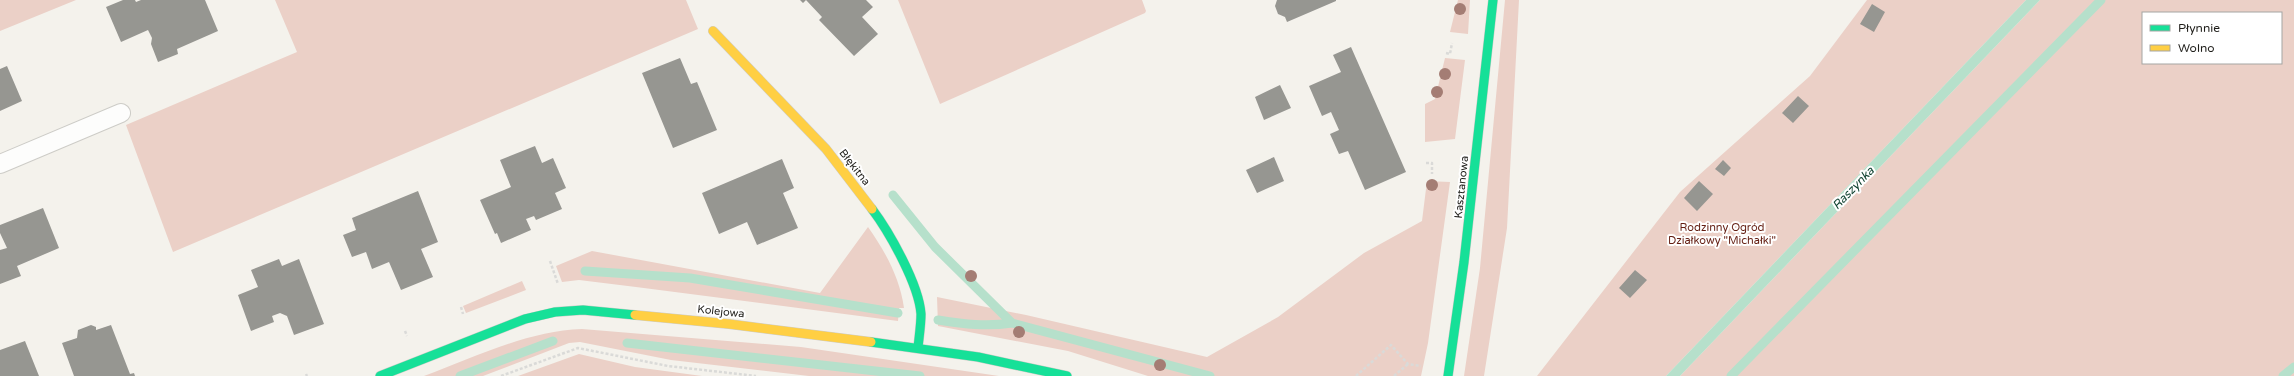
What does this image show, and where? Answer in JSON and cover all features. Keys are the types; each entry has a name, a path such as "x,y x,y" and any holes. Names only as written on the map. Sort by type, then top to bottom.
{"street":[{"name":"Kasztanowa","path":"1448,376 1460,298 1493,0"},
{"name":"Błękitna","path":"713,31 826,149 878,217 912,278 920,300 921,316 918,348"},
{"name":"Kolejowa","path":"380,376 525,319 550,313 569,311 602,311 729,324 918,348 978,357 1067,376"}],"lane":[{"path":"0,164 121,113"}],"path":[{"path":"1446,53 1450,54 1452,43"},
{"path":"1426,163 1432,163 1432,174"},
{"path":"550,261 560,288"},
{"path":"1356,376 1391,345 1408,364 1422,366"},
{"path":"501,376 578,348 661,365 756,376"},
{"path":"1394,376 1408,364"}],"green space":[{"path":"0,0 76,0 0,31"},
{"path":"275,0 686,0 698,29 173,252 126,125 297,52"},
{"path":"898,0 1142,0 1146,11 1145,13 940,104"},
{"path":"1458,0 1470,0 1468,34 1450,32"},
{"path":"1505,0 1519,0 1507,228 1484,376 1464,376 1480,268"},
{"name":"Rodzinny Ogród Działkowy \"Michałki\"","path":"1867,0 2026,0 1666,376 1537,376 1680,192 1810,76"},
{"path":"2040,0 2294,0 2294,376 1680,376"},
{"path":"1445,58 1465,60 1455,139 1425,142 1425,104 1435,99"},
{"path":"1427,181 1450,182 1428,343 1421,376 1148,376 1068,351 938,326 937,297 1026,315 1207,357 1278,317 1364,253 1422,221"},
{"path":"868,227 886,255 899,286 904,308 899,308 898,321 579,280 562,282 556,266 592,251 820,293"},
{"path":"522,281 526,290 466,313 463,306"},
{"path":"582,329 801,347 999,376 809,376 671,360 580,342 569,343 483,376 424,376 482,353 521,340 562,331"},
{"path":"579,354 635,367 702,376 518,376"}],"water":[{"name":"Raszynka","path":"2026,0 2040,0 1680,376 1666,376"}],"building":[{"path":"123,0 135,0 136,2 141,0 205,0 218,31 177,49 178,54 158,62 151,44 152,38 148,30 121,42 106,7"},
{"path":"806,0 866,0 873,7 862,17 878,34 854,56 819,20 822,17"},
{"path":"1277,0 1336,1 1287,22 1285,17 1278,14 1275,6"},
{"path":"1872,4 1885,12 1874,32 1860,24"},
{"path":"1351,47 1406,172 1365,190 1348,151 1339,154 1330,134 1339,130 1331,112 1322,116 1309,86 1341,72 1333,55"},
{"path":"680,58 691,84 697,82 717,130 673,148 642,73"},
{"path":"7,66 22,101 0,111 0,69"},
{"path":"1280,85 1291,108 1264,120 1255,97"},
{"path":"1798,96 1809,106 1793,123 1782,113"},
{"path":"535,146 542,163 553,158 566,188 555,193 562,209 536,220 534,216 526,219 531,230 501,243 497,233 495,234 480,200 511,187 500,160"},
{"path":"1274,157 1284,181 1257,193 1246,170"},
{"path":"782,159 794,188 783,193 798,228 757,245 747,222 719,234 702,193"},
{"path":"1723,160 1731,168 1724,176 1715,169"},
{"path":"1699,181 1713,194 1697,211 1684,198"},
{"path":"418,191 438,242 421,249 433,277 401,290 389,262 372,269 366,252 352,257 343,235 356,230 352,218"},
{"path":"43,208 59,248 17,266 21,276 0,284 0,250 7,248 0,233 0,225"},
{"path":"279,259 282,266 299,259 324,324 294,335 287,316 280,313 272,316 274,322 251,331 238,295 258,287 251,270"},
{"path":"1635,270 1647,280 1630,298 1619,288"},
{"path":"91,325 96,327 96,330 111,325 130,374 134,373 135,376 74,376 62,343 77,338 78,330"},
{"path":"25,341 39,376 0,376 0,350"}],"waterway":[{"path":"1731,376 2101,0"},
{"path":"893,195 935,247 1012,323"},
{"path":"585,271 690,278 898,313"},
{"path":"938,320 957,323 993,325 1012,323 1210,376"},
{"path":"460,376 553,341"},
{"path":"627,343 920,376"},
{"path":"2283,376 2294,367"}],"traffic: fast":[{"path":"1448,376 1464,262 1493,0"},
{"path":"872,209 895,245 915,289 921,314 918,348"},
{"path":"380,376 525,319 555,312 583,310 635,315"},
{"path":"871,342 978,357 1067,376"}],"traffic: slow":[{"path":"713,31 826,149 872,209"},
{"path":"635,315 729,324 871,342"}]}
